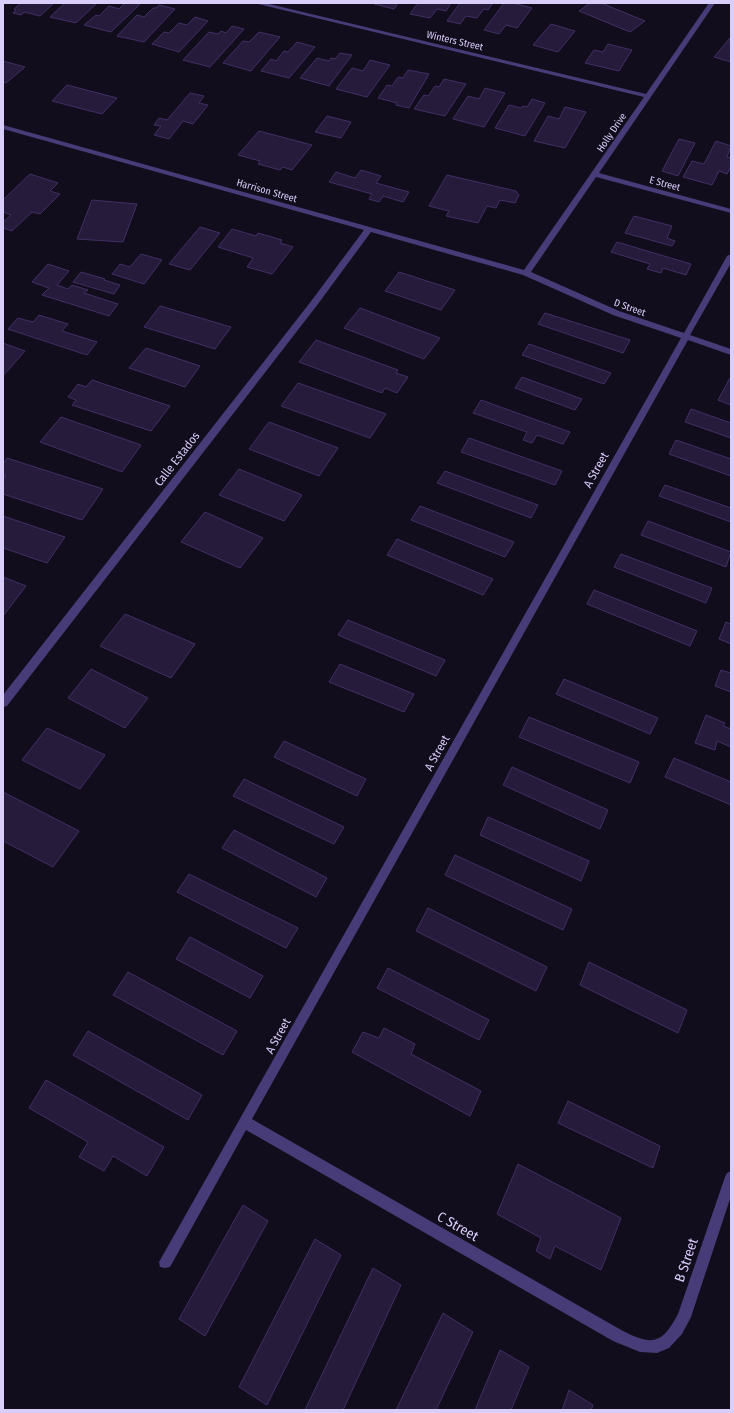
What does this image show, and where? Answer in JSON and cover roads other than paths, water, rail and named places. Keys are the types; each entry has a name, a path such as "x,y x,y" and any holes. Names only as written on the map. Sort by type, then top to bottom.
{"street":[{"name":"Winters Street","path":"257,3 648,96"},
{"name":"Holly Drive","path":"526,273 712,3"},
{"name":"Harrison Street","path":"3,127 526,273"},
{"name":"E Street","path":"594,174 731,211"},
{"name":"Calle Estados","path":"3,703 315,302 369,229"},
{"name":"A Street","path":"165,1262 731,256"},
{"name":"D Street","path":"526,273 605,309 731,352"},
{"name":"C Street","path":"245,1122 618,1336 646,1348 659,1346"},
{"name":"B Street","path":"659,1346 670,1339 678,1330 684,1317 731,1177"}]}
